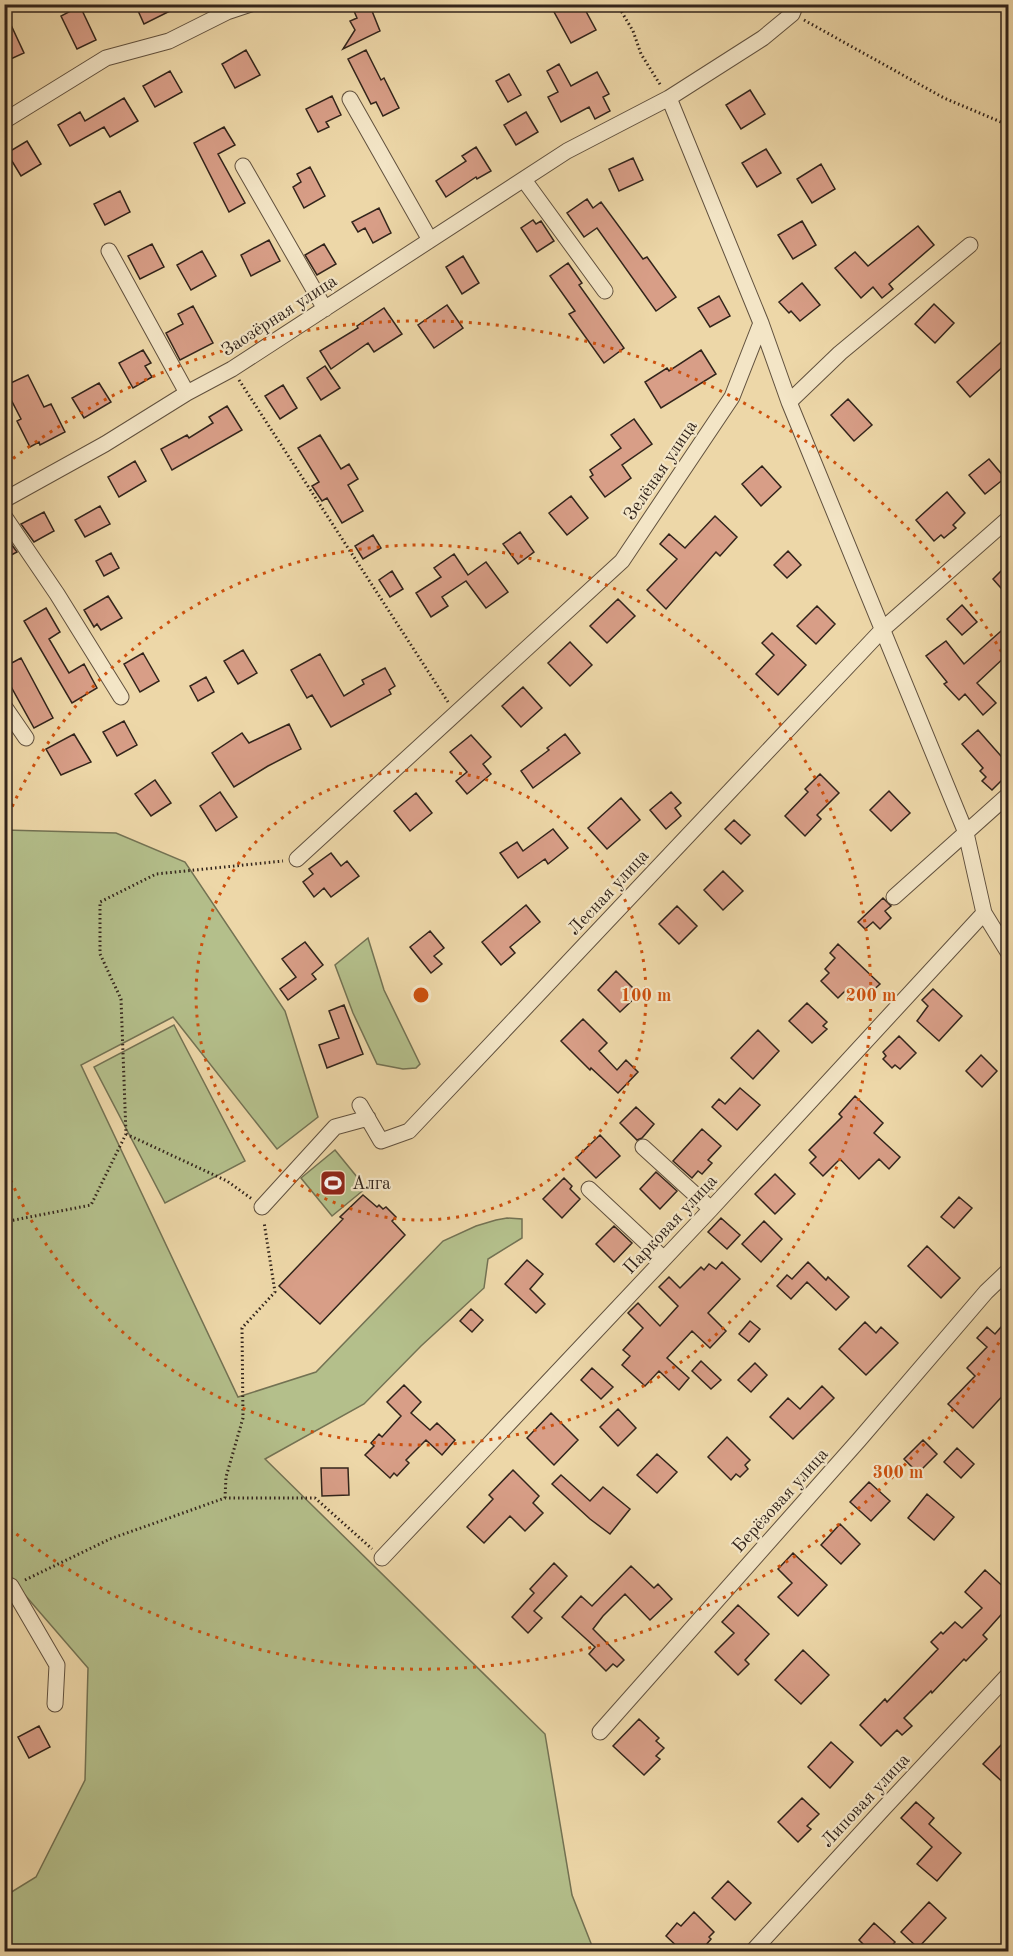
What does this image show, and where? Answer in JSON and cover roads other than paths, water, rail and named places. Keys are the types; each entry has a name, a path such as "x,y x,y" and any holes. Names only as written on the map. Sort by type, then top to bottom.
{"street":[{"path":"4,121 106,58 169,41 227,12 251,4"},
{"path":"794,9 762,38 669,98 761,323 789,402 966,833 984,913 1008,952"},
{"name":"Заозёрная улица","path":"4,500 232,369 567,152 669,98"},
{"path":"350,99 430,240"},
{"path":"243,166 325,309"},
{"path":"524,180 605,291"},
{"path":"789,402 840,353 970,245"},
{"path":"109,251 188,393"},
{"name":"Зелёная улица","path":"297,859 622,561 732,398 761,323"},
{"path":"4,516 57,594 121,697"},
{"path":"883,629 1008,519"},
{"name":"Лесная улица","path":"262,1207 335,1127 364,1112 381,1141 409,1131 883,629"},
{"path":"4,706 26,738"},
{"path":"894,897 1008,795"},
{"name":"Парковая улица","path":"382,1558 711,1209 984,913"},
{"path":"643,1148 711,1209"},
{"path":"590,1188 664,1259"},
{"name":"Берёзовая улица","path":"600,1732 859,1440 986,1292 1008,1270"},
{"path":"8,1585 57,1665 55,1704"},
{"name":"Липовая улица","path":"752,1952 1008,1676"}],"place":[{"name":"Алга","path":"333,1183"}]}
